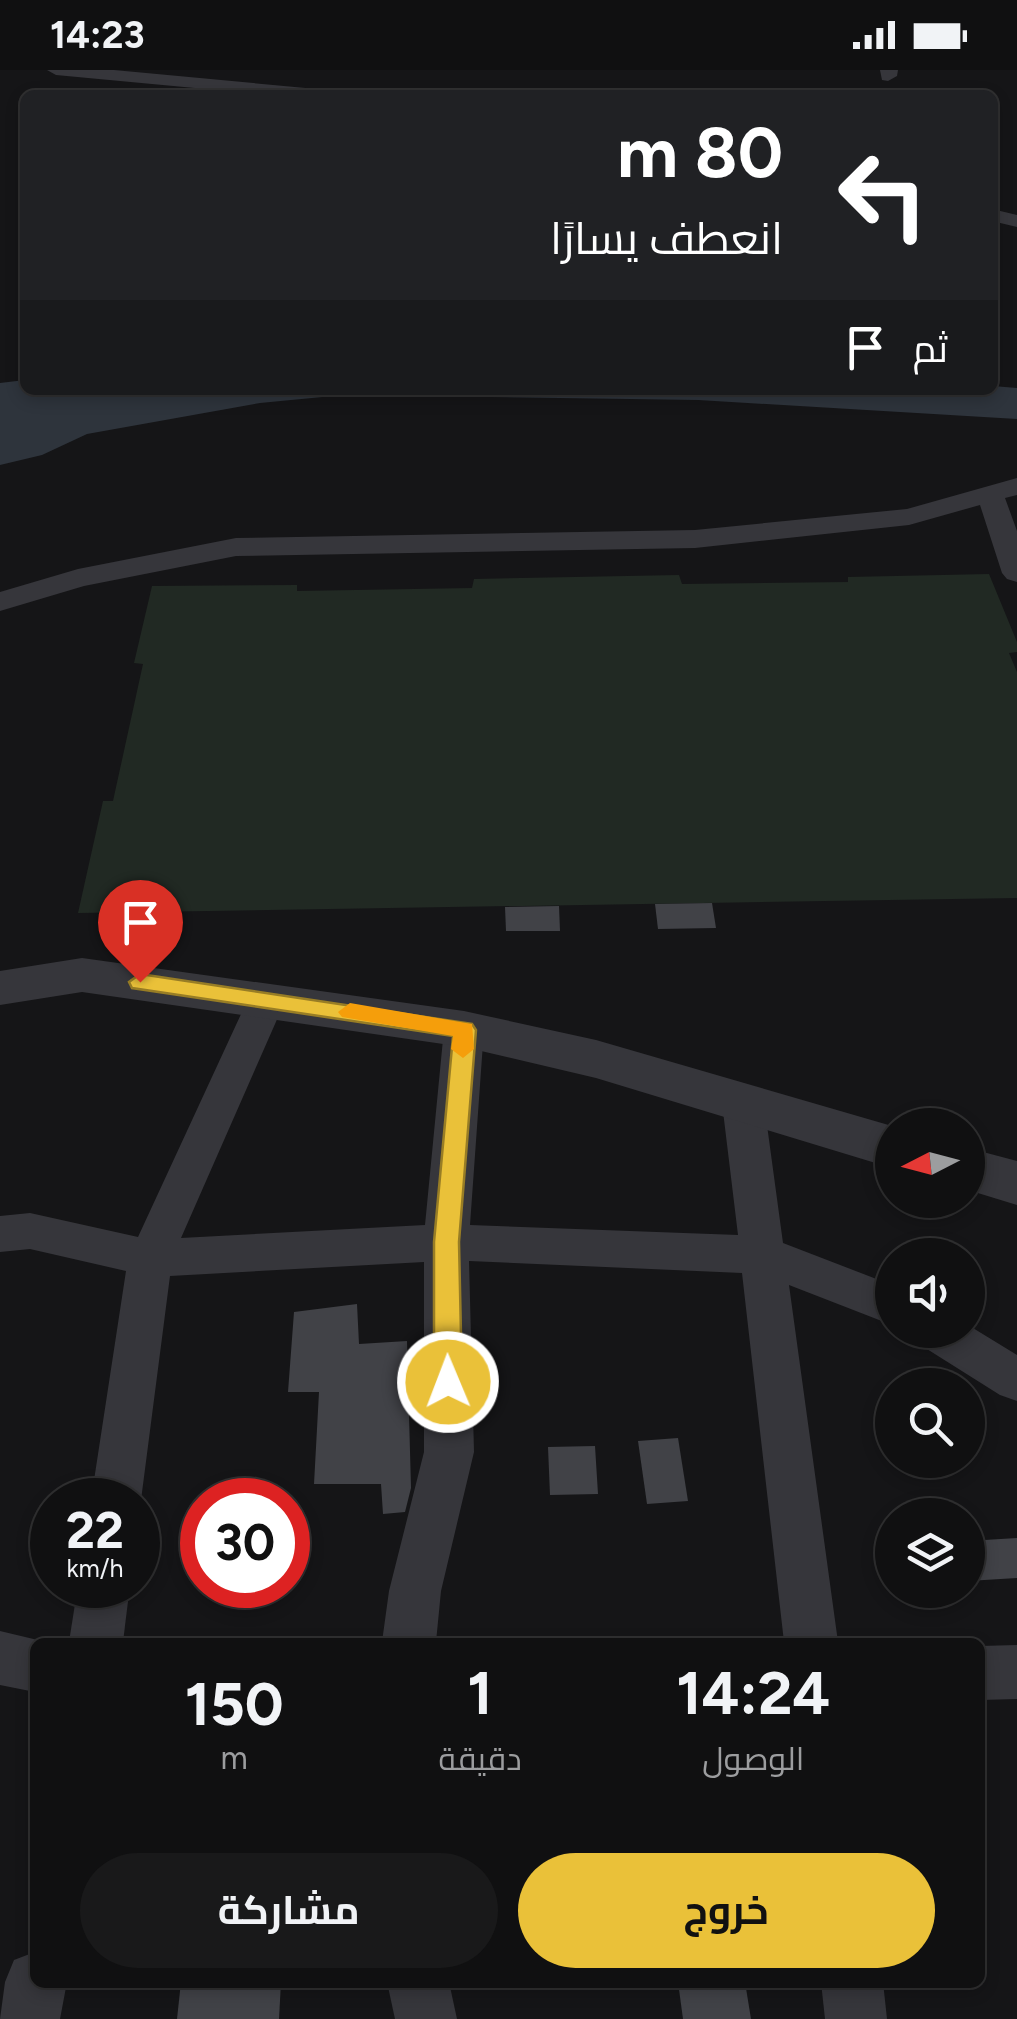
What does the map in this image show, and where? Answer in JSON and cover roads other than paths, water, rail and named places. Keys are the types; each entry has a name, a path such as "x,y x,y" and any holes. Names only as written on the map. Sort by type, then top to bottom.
{"street":[{"path":"56,70 272,90"},
{"path":"0,602 78,578 236,547 695,539 909,517 1004,491 1017,573"},
{"path":"0,988 82,975 464,1030 596,1059 875,1141"},
{"path":"119,1478 150,1258 267,999"},
{"path":"409,1638 415,1591 449,1452 446,1242 464,1030"},
{"path":"743,1103 811,1638"},
{"path":"985,1173 1017,1183"},
{"path":"10,1242 150,1258 446,1242 763,1255 875,1298"},
{"path":"965,1348 1017,1380"},
{"path":"97,1638 101,1608"},
{"path":"0,1658 30,1665"},
{"path":"985,1673 1017,1672"},
{"path":"29,2019 35,1988"},
{"path":"419,1988 426,2019"},
{"path":"853,1988 856,2019"}]}
